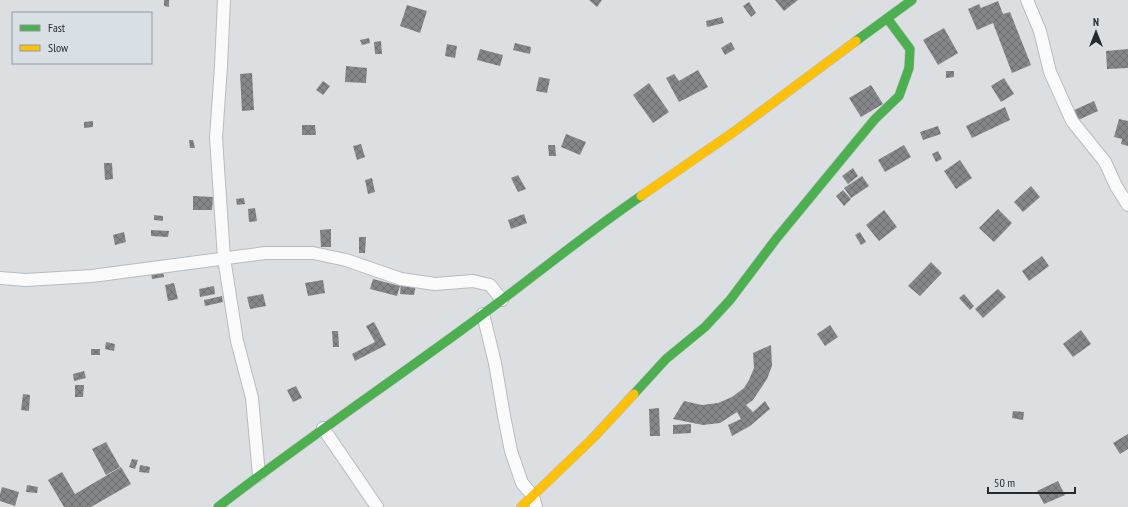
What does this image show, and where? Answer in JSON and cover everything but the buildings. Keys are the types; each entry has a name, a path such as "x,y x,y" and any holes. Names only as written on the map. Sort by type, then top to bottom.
{"main road":[{"path":"218,507 259,474 380,389 502,300 592,231 733,132 912,0"},
{"path":"521,507 534,501 666,359 704,327 730,300 776,238 830,172 875,119 898,96 909,68 910,49 887,18"}],"street":[{"path":"224,0 216,138 224,258 237,341 252,398 259,474"},
{"path":"1027,0 1040,31 1050,72 1072,121 1105,162 1116,186 1128,204"},
{"path":"0,278 26,280 92,276 264,253 313,253 346,260 401,279 435,284 473,282 490,285 502,300"},
{"path":"483,314 495,363 511,451 522,483 534,501"},
{"path":"323,428 377,507"}],"traffic: fast":[{"path":"856,41 912,0"},
{"path":"634,394 666,359 705,327 730,300 776,239 855,143 875,119 899,96 909,68 910,49 887,18"},
{"path":"218,507 279,461 467,326 641,196"}],"traffic: slow":[{"path":"641,196 735,131 856,41"},
{"path":"521,507 592,439 634,394"}]}
